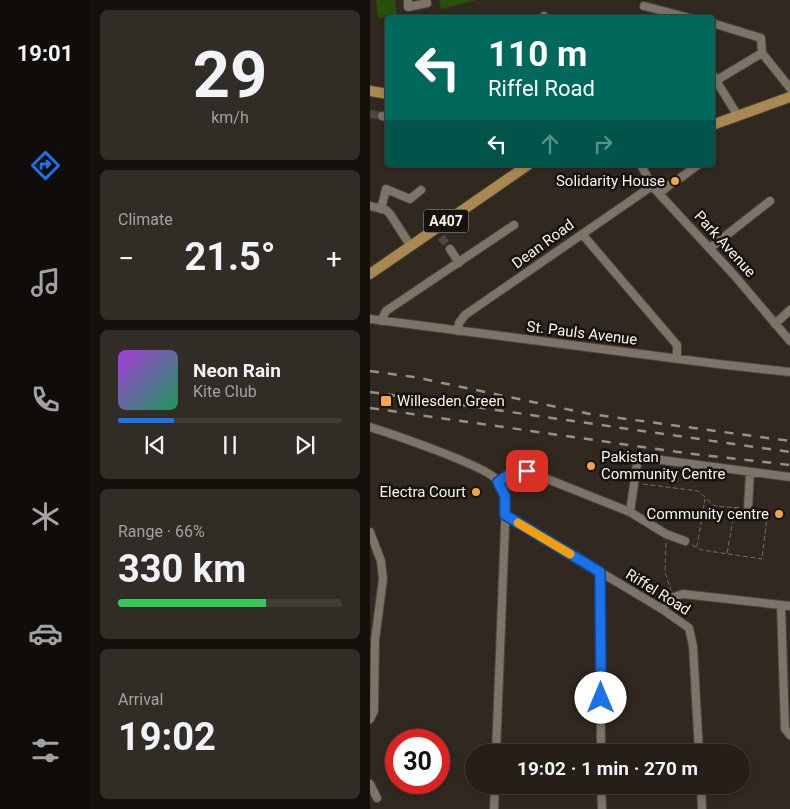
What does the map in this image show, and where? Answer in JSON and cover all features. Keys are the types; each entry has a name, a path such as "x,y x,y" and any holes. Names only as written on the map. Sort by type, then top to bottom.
{"main road":[{"path":"370,91 385,94"},
{"path":"715,124 790,97"},
{"name":"A407","path":"370,274 410,245 438,232 524,167"}],"street":[{"path":"399,9 408,4 427,3"},
{"path":"644,6 678,15"},
{"path":"715,25 761,38 762,52 790,88"},
{"path":"715,78 762,52"},
{"path":"715,81 738,116"},
{"name":"Park Avenue","path":"642,167 652,186 710,248 790,341"},
{"path":"680,178 695,167"},
{"path":"660,193 671,184"},
{"name":"Dean Road","path":"458,331 459,323 465,315 652,186"},
{"path":"381,209 386,189 410,199 421,190"},
{"path":"710,248 770,202"},
{"path":"370,206 390,214 410,245"},
{"path":"381,321 386,310 514,224"},
{"path":"582,234 678,345 677,359"},
{"path":"450,249 459,262"},
{"path":"775,324 790,310"},
{"name":"St. Pauls Avenue","path":"370,320 790,372"},
{"path":"370,427 490,474 498,482 505,496 496,744"},
{"path":"630,512 638,457 790,477"},
{"path":"498,482 509,473 520,470 630,512 666,534 685,541"},
{"path":"748,508 750,472"},
{"path":"592,498 597,490"},
{"name":"Riffel Road","path":"505,515 684,624 692,636 699,744"},
{"path":"370,536 381,561 383,579 373,641 374,711 370,719"},
{"path":"600,572 601,744"},
{"path":"662,609 673,597 683,594 790,606"},
{"path":"781,604 785,729 790,735"},
{"path":"370,784 377,798"},
{"path":"494,809 495,794"},
{"path":"601,794 602,809"},
{"path":"701,794 702,809"}],"path":[{"path":"635,483 698,491 715,506 762,510 767,517 762,559 697,548 685,541"},
{"path":"697,548 706,498"},
{"path":"727,554 735,508"},
{"path":"666,534 665,572 673,597"}],"green space":[{"path":"376,0 395,0 397,15 385,15 385,17 378,18"},
{"path":"439,0 477,0 441,9"}],"tunnel":[{"path":"370,114 382,116"},
{"path":"441,237 450,249"}],"railway":[{"path":"370,371 414,377 590,414 790,441"},
{"path":"370,392 790,452"},
{"path":"370,408 685,453 790,465"}],"slow traffic":[{"path":"518,523 570,554"}],"place":[{"name":"Solidarity House","path":"675,181"},
{"name":"Willesden Green","path":"386,401"},
{"name":"Pakistan Community Centre","path":"591,466"},
{"name":"Electra Court","path":"476,492"},
{"name":"Community centre","path":"779,514"}],"route":[{"path":"527,471 514,471 498,482 505,496 505,515 600,572 601,698"}]}
